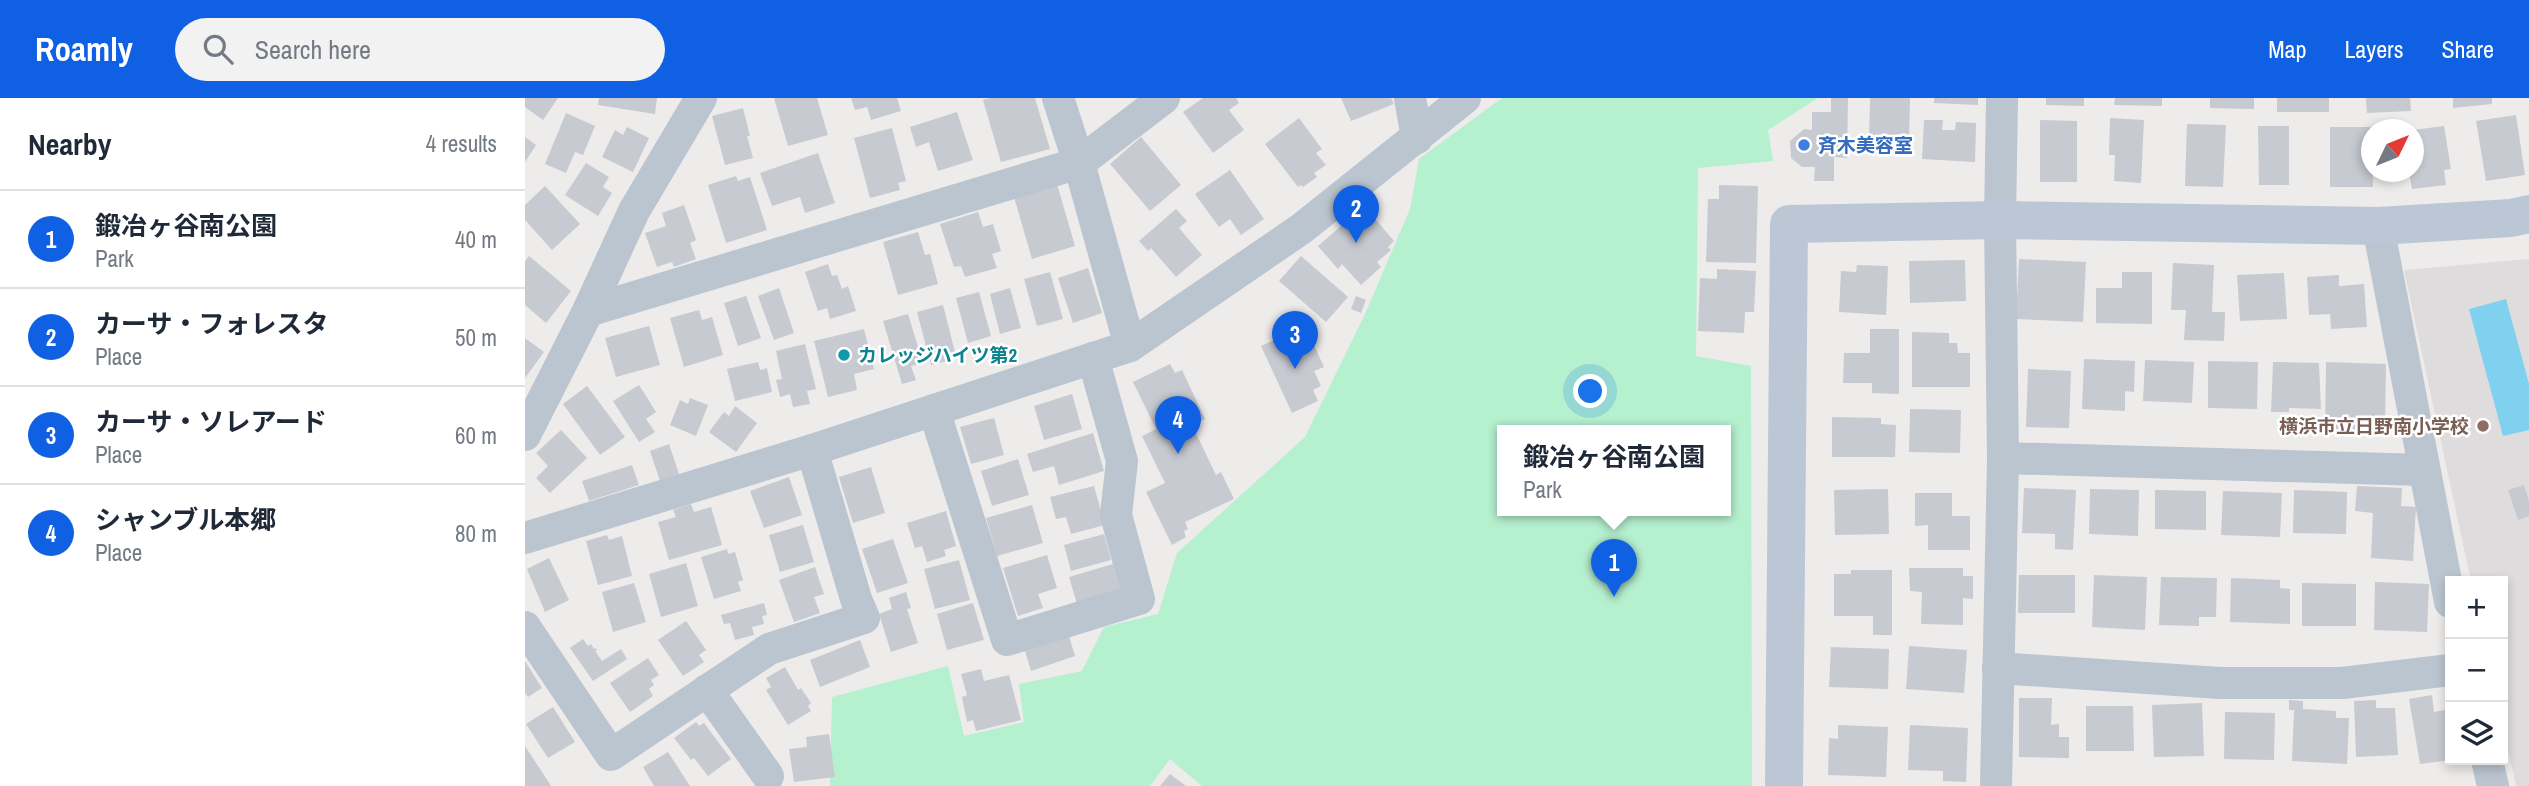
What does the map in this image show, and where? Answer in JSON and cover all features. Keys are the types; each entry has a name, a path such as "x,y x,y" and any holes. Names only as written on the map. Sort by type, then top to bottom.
{"street":[{"path":"525,435 588,311 634,211 701,98"},
{"path":"1058,98 1130,346"},
{"path":"588,311 1079,163 1164,98"},
{"path":"1410,98 1417,138"},
{"path":"525,538 812,450 1130,346 1301,229 1465,98"},
{"path":"1996,786 2003,458 2000,220 2002,98"},
{"path":"1784,786 1789,224 2000,220 2378,226 2511,218 2529,214"},
{"path":"2378,226 2445,577"},
{"path":"934,410 1007,640 1139,599 1116,515 1122,461 1093,358"},
{"path":"525,627 611,755 769,649 864,618 812,450"},
{"path":"2003,458 2424,470"},
{"path":"1998,668 2220,683 2342,683 2445,671"},
{"path":"707,690 765,755"},
{"path":"2488,765 2493,786"}],"shaded area":[{"name":"横浜市立日野南小学校","path":"2529,259 2529,786 2516,786 2508,749 2508,576 2470,576 2404,270"}],"green space":[{"path":"1502,98 1818,98 1768,130 1773,161 1698,168 1696,356 1751,366 1752,786 1202,786 1170,759 1150,786 830,786 832,697 948,666 964,736 1024,722 1019,684 1082,671 1104,627 1158,614 1177,553 1305,437 1365,314 1410,209 1419,159"}],"water":[{"path":"2506,299 2529,384 2529,430 2503,436 2469,309"}],"building":[{"path":"525,98 558,98 543,120 525,107"},
{"path":"599,98 657,98 655,114 598,105"},
{"path":"774,98 817,98 828,135 788,146"},
{"path":"851,98 897,98 901,111 871,120 867,107 855,110"},
{"path":"1035,98 1050,149 1001,162 983,100"},
{"path":"1203,98 1236,98 1239,103 1229,110 1244,130 1213,153 1183,112"},
{"path":"1341,98 1391,98 1394,104 1351,121"},
{"path":"1831,98 1848,98 1847,158 1834,157 1834,181 1814,181 1815,167 1802,167 1791,158 1790,141 1804,129 1812,130 1812,112 1831,112"},
{"path":"1870,98 1910,98 1909,144 1869,143"},
{"path":"1934,98 1978,98 1978,105 1934,103"},
{"path":"2046,98 2084,98 2084,106 2046,105"},
{"path":"2115,98 2162,98 2162,106 2114,105"},
{"path":"2210,98 2254,98 2254,109 2210,108"},
{"path":"2277,98 2329,98 2329,112 2277,112"},
{"path":"2366,98 2410,98 2411,111 2367,113"},
{"path":"2453,98 2492,98 2492,104 2453,108"},
{"path":"743,108 753,158 725,165 712,116"},
{"path":"957,112 973,160 938,171 929,142 916,147 910,127"},
{"path":"566,113 595,126 583,155 575,152 566,173 545,164"},
{"path":"2516,115 2525,175 2486,181 2476,121"},
{"path":"1299,118 1322,149 1316,153 1326,165 1314,173 1317,177 1303,187 1298,187 1265,144"},
{"path":"2110,118 2144,120 2141,183 2114,181 2115,155 2109,155"},
{"path":"1924,120 1943,120 1942,130 1955,130 1956,122 1976,123 1975,162 1922,159"},
{"path":"2040,120 2077,121 2077,182 2040,182"},
{"path":"2187,124 2226,125 2223,187 2185,186"},
{"path":"2258,126 2289,126 2289,185 2259,185"},
{"path":"2444,126 2451,169 2444,170 2446,185 2412,189 2411,182 2424,182 2424,129"},
{"path":"627,127 649,138 633,172 602,157 615,130 623,135"},
{"path":"2330,127 2361,127 2361,182 2373,182 2373,187 2330,187"},
{"path":"892,128 906,181 898,183 900,190 870,198 854,138"},
{"path":"525,137 536,145 525,162"},
{"path":"1141,137 1181,185 1150,211 1110,164"},
{"path":"818,153 835,203 805,213 800,197 772,206 760,173"},
{"path":"586,163 609,177 603,187 612,193 598,216 565,195"},
{"path":"1230,170 1264,219 1241,235 1230,219 1219,227 1195,194"},
{"path":"736,176 738,181 750,177 767,230 726,243 708,185"},
{"path":"1057,184 1075,246 1032,259 1014,197"},
{"path":"1719,185 1758,186 1756,263 1706,262 1708,199 1719,199"},
{"path":"545,186 580,224 552,250 525,220 525,205"},
{"path":"684,205 696,240 690,243 696,259 674,267 672,262 657,267 645,233 666,226 662,213"},
{"path":"1364,206 1394,241 1388,247 1391,250 1377,262 1381,267 1361,285 1342,264 1338,269 1318,246"},
{"path":"1176,209 1187,221 1179,228 1202,255 1176,277 1151,248 1148,251 1139,241"},
{"path":"978,212 983,227 993,224 1001,251 992,254 997,268 965,277 961,266 954,267 940,224"},
{"path":"918,232 925,255 930,254 938,284 898,295 883,242"},
{"path":"529,256 571,291 546,323 525,305 525,261"},
{"path":"1301,256 1348,297 1326,322 1279,281"},
{"path":"2019,259 2086,262 2083,322 2016,319"},
{"path":"1965,260 1966,301 1910,303 1909,261"},
{"path":"2173,263 2214,265 2212,312 2225,312 2224,341 2184,340 2186,310 2171,310"},
{"path":"828,264 832,276 837,275 842,289 848,286 856,311 830,319 827,308 818,311 805,272"},
{"path":"1857,265 1888,266 1886,315 1839,312 1841,271 1856,272"},
{"path":"1088,268 1102,313 1073,323 1058,278"},
{"path":"1717,269 1756,271 1754,312 1745,312 1744,333 1698,331 1700,278 1717,279"},
{"path":"1050,272 1063,319 1037,326 1024,279"},
{"path":"2122,272 2152,272 2152,324 2096,323 2096,288 2122,288"},
{"path":"2284,273 2287,319 2240,321 2237,275"},
{"path":"2339,275 2339,286 2364,284 2367,327 2331,329 2330,314 2309,315 2307,277"},
{"path":"779,288 794,333 774,340 758,296"},
{"path":"1010,288 1021,328 1000,334 990,294"},
{"path":"979,292 991,336 968,343 956,298"},
{"path":"746,296 761,338 738,346 724,303"},
{"path":"1356,296 1366,300 1361,313 1351,309"},
{"path":"943,305 955,352 945,355 947,361 931,365 917,312"},
{"path":"699,310 702,320 712,317 723,355 684,367 670,318"},
{"path":"908,314 923,363 911,366 916,380 902,384 883,321"},
{"path":"649,326 660,365 616,377 605,338"},
{"name":"カレッジハイツ第2","path":"864,329 874,369 854,374 857,390 828,397 814,341"},
{"path":"1299,329 1307,348 1314,345 1324,367 1314,371 1321,386 1313,390 1318,401 1292,413 1261,346"},
{"path":"1870,329 1899,329 1899,394 1872,393 1872,383 1843,383 1844,353 1870,353"},
{"path":"1912,332 1949,333 1949,343 1957,343 1958,353 1970,353 1970,387 1912,387"},
{"path":"525,338 544,352 525,378"},
{"path":"805,344 816,389 807,391 810,404 793,407 790,394 780,397 776,380 782,379 776,351"},
{"path":"2084,359 2135,361 2134,392 2125,391 2125,411 2082,409"},
{"path":"2145,360 2194,362 2192,403 2143,401"},
{"path":"2208,361 2258,362 2257,409 2208,408"},
{"path":"758,362 760,370 767,368 772,392 735,401 727,369"},
{"path":"2273,362 2319,363 2321,409 2289,408 2289,412 2271,412"},
{"path":"2326,362 2386,364 2385,427 2388,427 2388,434 2325,433"},
{"path":"1170,364 1175,373 1182,370 1205,419 1192,425 1216,475 1221,472 1234,499 1185,522 1188,529 1184,531 1186,537 1172,545 1146,492 1165,483 1142,436 1156,429 1133,382"},
{"path":"2028,369 2071,371 2069,428 2026,427"},
{"path":"639,385 656,412 646,419 655,432 639,442 613,401"},
{"path":"587,386 625,437 600,455 563,404"},
{"path":"1072,394 1082,429 1044,440 1034,406"},
{"path":"690,398 708,405 696,436 670,425 680,400 688,404"},
{"path":"735,406 757,423 736,452 709,432 724,412 729,416"},
{"path":"1910,409 1961,410 1960,453 1909,452"},
{"path":"1832,417 1881,418 1881,424 1896,425 1895,457 1832,457"},
{"path":"994,418 1004,455 971,464 960,427"},
{"path":"561,430 587,458 550,493 536,478 548,466 536,453"},
{"path":"1093,433 1104,471 1059,485 1054,466 1033,472 1027,454"},
{"path":"669,444 679,474 660,481 650,451"},
{"path":"1018,459 1029,495 992,506 981,471"},
{"path":"632,465 639,485 589,501 582,481"},
{"path":"871,467 885,513 853,523 839,477"},
{"path":"789,477 802,515 764,528 750,491"},
{"path":"2524,485 2529,501 2529,516 2518,520 2508,490"},
{"path":"1094,486 1105,525 1071,534 1066,517 1056,519 1050,497"},
{"path":"2357,486 2402,488 2401,506 2416,507 2413,561 2371,558 2373,513 2355,511"},
{"path":"2024,488 2076,490 2073,550 2055,549 2055,534 2022,533"},
{"path":"1888,489 1889,534 1835,535 1834,490"},
{"path":"2090,489 2139,490 2138,536 2089,534"},
{"path":"2155,490 2206,491 2206,530 2155,529"},
{"path":"2294,490 2347,492 2346,534 2293,533"},
{"path":"2223,491 2282,493 2280,537 2221,535"},
{"path":"1915,493 1952,493 1952,516 1970,516 1970,550 1928,550 1928,525 1915,526"},
{"path":"691,504 694,512 711,507 722,545 669,560 658,522 676,517 673,510"},
{"path":"1032,505 1043,543 997,556 986,518"},
{"path":"946,511 956,546 944,550 946,556 927,562 922,546 915,548 907,523"},
{"path":"803,525 814,562 780,572 769,535"},
{"path":"1104,534 1111,560 1071,571 1064,545"},
{"path":"607,535 609,540 622,536 632,576 598,585 586,541"},
{"path":"893,539 908,583 877,593 862,549"},
{"path":"727,549 728,554 735,552 743,580 738,582 741,591 714,599 701,557"},
{"path":"1047,555 1057,588 1038,594 1043,608 1018,616 1003,568"},
{"path":"549,558 569,600 545,612 527,569"},
{"path":"959,560 970,600 935,609 924,569"},
{"path":"686,563 698,606 661,617 649,574"},
{"path":"1113,564 1120,591 1077,604 1069,577"},
{"path":"815,567 824,594 814,597 820,613 794,622 779,580"},
{"path":"1909,568 1963,568 1963,576 1973,576 1973,599 1963,598 1963,625 1921,624 1922,592 1910,591"},
{"path":"1851,570 1892,570 1892,635 1873,635 1873,616 1834,616 1834,574 1851,574"},
{"path":"2019,575 2075,575 2075,613 2018,613"},
{"path":"2094,575 2147,577 2145,630 2092,627"},
{"path":"2161,577 2217,578 2216,617 2199,617 2199,626 2159,625"},
{"path":"2231,578 2280,580 2280,588 2290,589 2290,624 2230,622"},
{"path":"2375,582 2429,584 2427,632 2374,630"},
{"path":"634,583 646,622 613,632 602,592"},
{"path":"2302,583 2356,584 2356,626 2302,626"},
{"path":"906,592 911,608 907,609 918,643 891,652 879,614 892,609 889,598"},
{"path":"764,603 767,615 762,616 764,624 752,627 754,635 735,640 730,623 724,624 721,615"},
{"path":"973,603 984,640 947,650 937,614"},
{"path":"686,621 706,650 699,655 704,662 683,676 658,640"},
{"path":"1069,636 1075,656 1031,671 1025,651"},
{"path":"583,639 588,646 591,644 596,648 595,651 602,661 621,649 627,659 593,681 570,648"},
{"path":"860,640 870,667 820,687 810,660"},
{"path":"1909,646 1967,650 1964,693 1906,689"},
{"path":"1831,647 1889,649 1888,689 1829,687"},
{"path":"648,658 659,675 651,680 654,685 649,689 653,696 630,712 610,683"},
{"path":"525,661 542,688 528,697 525,693"},
{"path":"785,667 798,690 801,688 811,703 808,706 811,711 788,725 766,690 771,687 766,678"},
{"path":"981,669 984,681 1009,675 1021,720 976,731 973,720 967,722 962,697 967,695 961,674"},
{"path":"2432,695 2434,712 2445,710 2445,761 2420,764 2409,699"},
{"path":"2019,698 2052,698 2051,725 2059,724 2059,737 2069,737 2069,758 2019,757"},
{"path":"2289,700 2303,701 2303,709 2336,711 2336,718 2349,718 2347,764 2292,761 2294,710 2289,710"},
{"path":"2376,700 2376,708 2395,708 2398,755 2356,757 2354,701"},
{"path":"2202,703 2204,756 2154,757 2152,705"},
{"path":"2086,706 2133,706 2134,751 2086,751"},
{"path":"553,707 575,742 548,758 526,724"},
{"path":"2225,712 2275,713 2274,760 2224,759"},
{"path":"696,722 699,726 704,723 731,759 708,776 674,738"},
{"path":"1838,725 1888,727 1886,777 1828,775 1829,738 1838,739"},
{"path":"1910,725 1968,728 1966,782 1943,781 1943,771 1908,770"},
{"path":"829,734 835,777 794,782 789,749 807,747 806,737"},
{"path":"525,746 551,786 525,786"},
{"path":"668,752 690,786 654,786 643,767"},
{"path":"1170,774 1186,786 1160,786"}],"place":[{"name":"斉木美容室","path":"1804,145"},
{"name":"カーサ・フォレスタ","path":"1356,243"},
{"name":"カレッジハイツ第2","path":"844,355"},
{"name":"カーサ・ソレアード","path":"1295,369"},
{"name":"横浜市立日野南小学校","path":"2483,426"},
{"name":"シャンブル本郷","path":"1178,454"},
{"name":"鍛冶ヶ谷南公園","path":"1614,597"}]}
